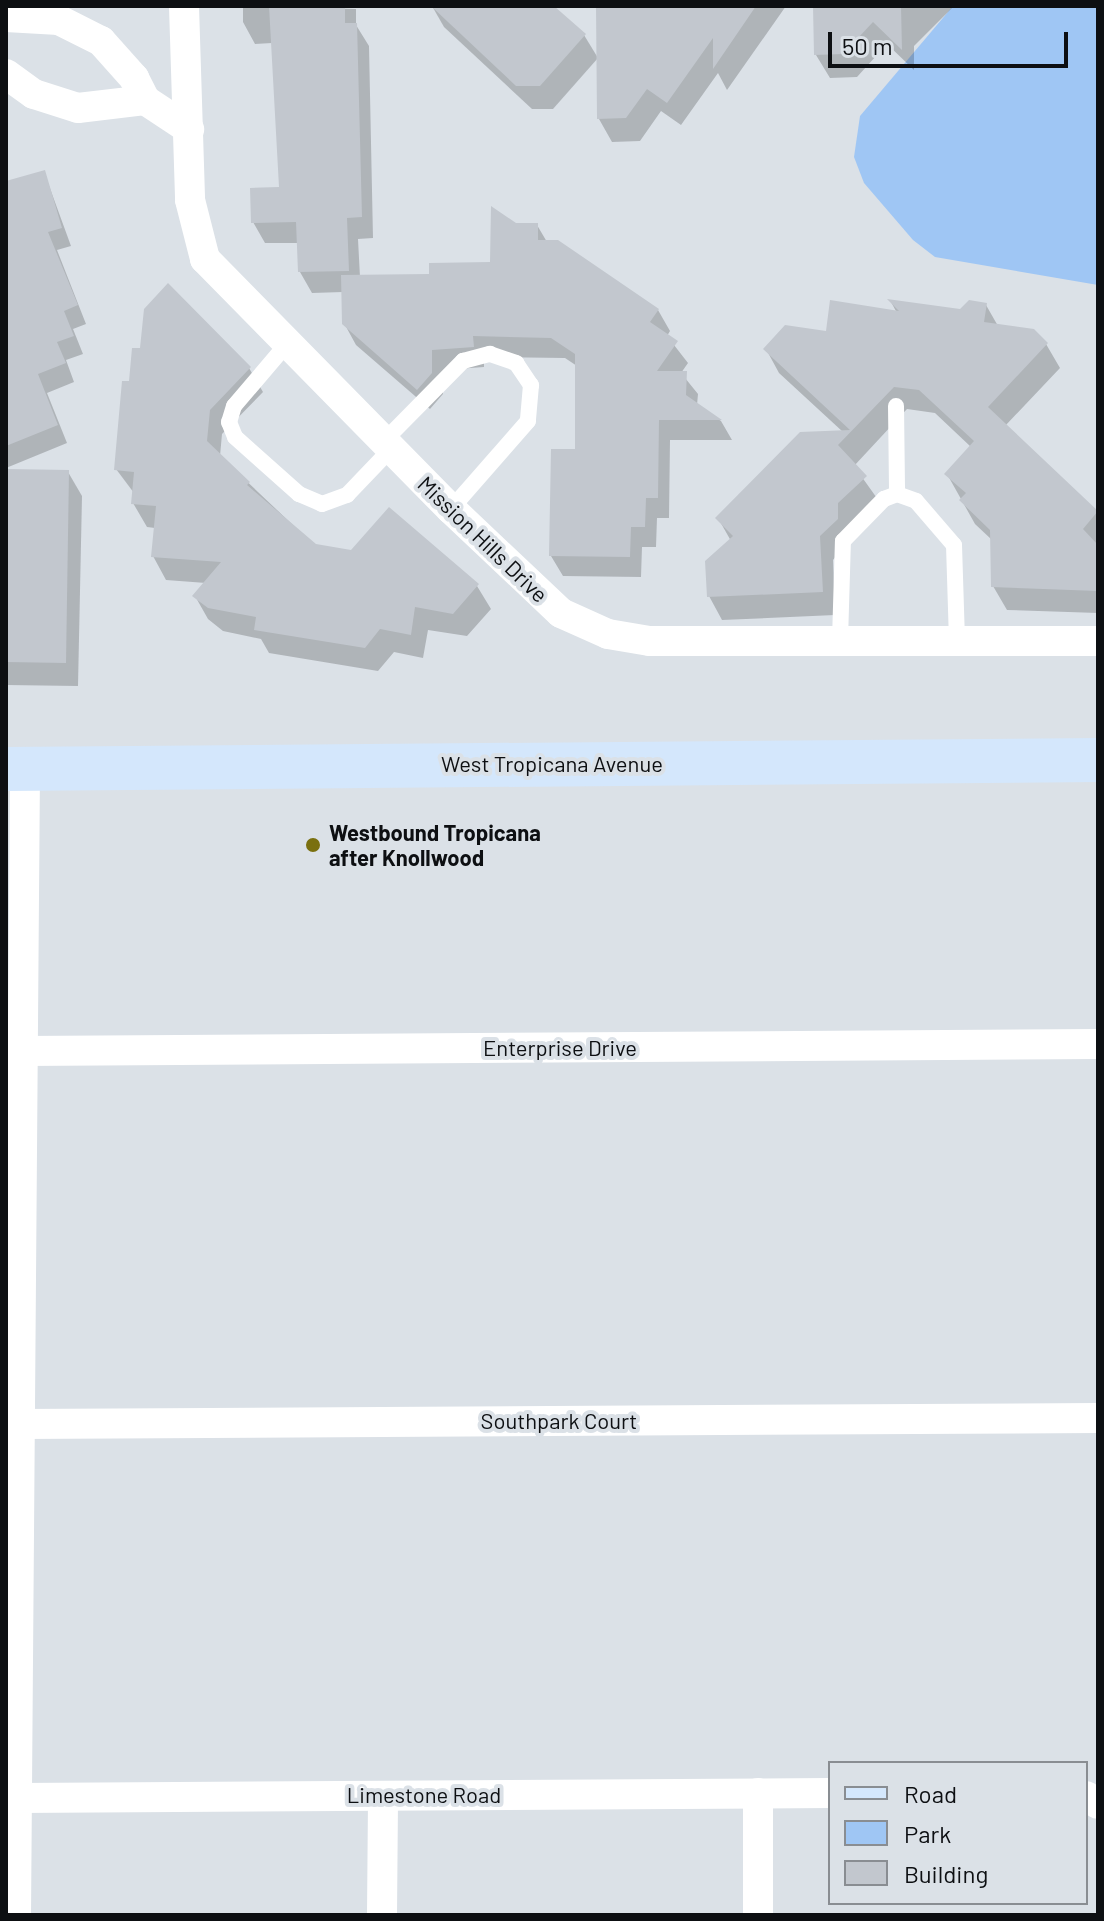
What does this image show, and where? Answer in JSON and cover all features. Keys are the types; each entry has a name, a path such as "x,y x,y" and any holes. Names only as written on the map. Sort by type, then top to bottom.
{"main road":[{"name":"West Tropicana Avenue","path":"16,769 1098,760"}],"street":[{"name":"Mission Hills Drive","path":"184,6 191,218 205,259 387,446 537,594 561,613 608,634 649,641 1098,641"},
{"path":"6,17 37,16 80,28 120,58 145,100 189,129"},
{"path":"6,74 34,94 78,108 145,100"},
{"path":"16,769 23,1051 16,1915"},
{"name":"Enterprise Drive","path":"23,1051 1098,1044"},
{"name":"Southpark Court","path":"20,1424 1098,1418"},
{"path":"758,1793 758,1915"},
{"name":"Limestone Road","path":"17,1798 828,1793"},
{"path":"382,1915 383,1796"}],"lane":[{"path":"286,345 234,406 229,422 235,437 299,494 322,504 347,495 463,361 490,354 516,363 531,385 528,421 451,509"},
{"path":"896,406 897,494"},
{"path":"840,640 843,541 884,499 897,494 916,501 954,545 957,640"}],"green space":[{"path":"953,6 1098,6 1098,285 935,257 913,240 864,183 854,157 860,116"}],"building":[{"path":"269,6 345,6 345,23 357,23 362,217 347,218 349,271 298,272 296,222 251,223 250,188 279,187"},
{"path":"431,6 554,6 586,34 540,86 516,86"},
{"path":"596,6 756,6 713,69 713,38 667,103 647,89 626,118 597,119"},
{"path":"813,6 901,6 902,50 873,22 843,54 814,55"},
{"path":"45,170 62,228 48,232 78,305 64,311 74,336 57,342 66,363 38,374 58,425 6,446 6,181"},
{"path":"491,206 516,223 538,223 538,240 558,240 659,309 650,322 678,341 657,371 687,371 686,395 722,420 659,420 658,498 646,498 645,527 631,527 630,557 549,556 551,449 575,449 575,354 551,338 473,336 474,347 432,350 432,373 417,390 342,324 341,275 429,274 429,263 490,262"},
{"path":"168,283 251,367 210,410 207,441 250,482 247,485 316,544 351,550 389,507 479,584 453,614 415,607 411,635 380,629 365,648 254,630 256,617 208,608 192,596 221,562 151,557 156,506 131,504 134,472 114,470 122,381 129,381 132,348 140,348 144,309"},
{"path":"887,299 960,309 969,300 987,303 984,322 1034,329 1048,343 988,407 1098,511 1083,529 1098,545 1098,591 991,587 990,530 959,500 966,493 944,474 974,441 919,390 894,387 838,445 867,476 838,503 838,519 820,536 823,592 707,597 705,561 733,536 715,518 800,432 850,430 763,349 785,325 826,331 830,300 899,311"},
{"path":"6,469 69,470 66,663 6,662"}],"place":[{"name":"Westbound Tropicana after Knollwood","path":"313,845"}]}
